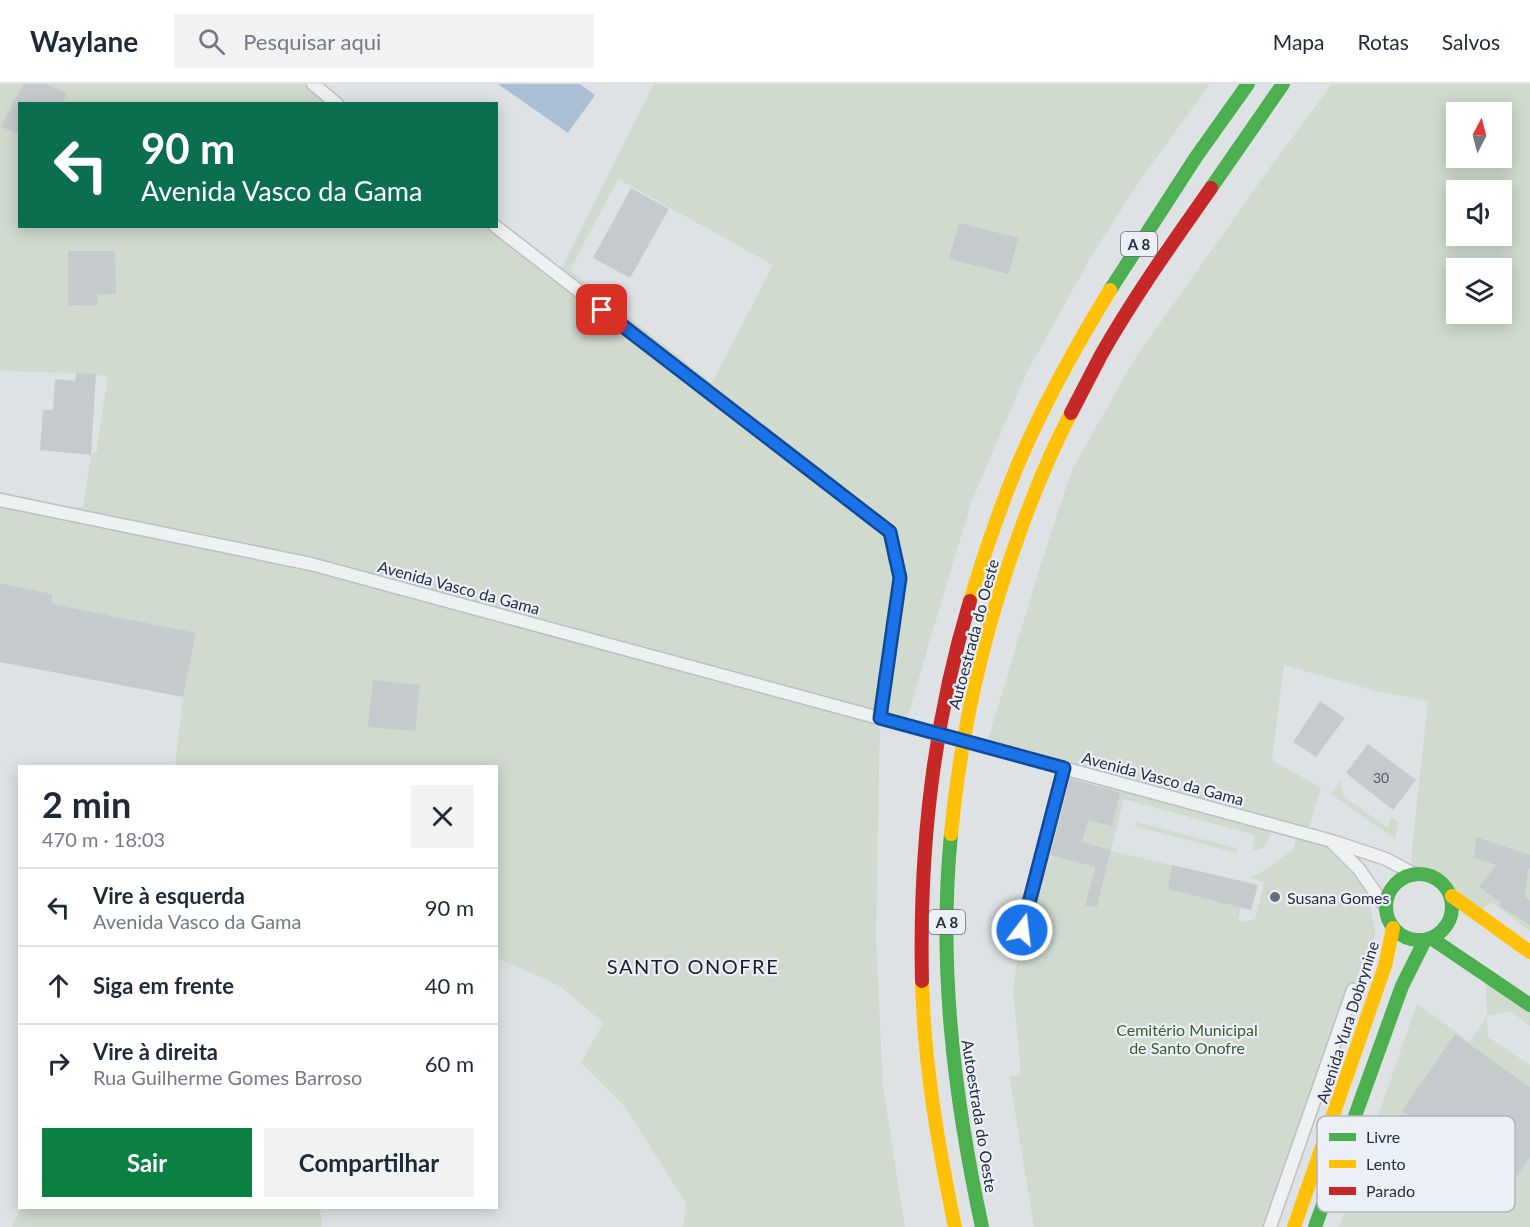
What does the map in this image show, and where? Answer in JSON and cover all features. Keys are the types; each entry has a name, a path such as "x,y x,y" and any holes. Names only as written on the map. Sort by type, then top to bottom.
{"main road":[{"name":"Autoestrada do Oeste","path":"982,1227 959,1102 948,994 946,938 952,825 967,716 979,662 1007,565 1047,463 1070,414 1129,309 1283,84"},
{"path":"1238,150 1269,123 1297,84"},
{"name":"Autoestrada do Oeste","path":"955,1227 937,1133 929,1071 923,1017 921,961 923,862 929,796 942,711 954,656 985,550 1025,448 1048,399 1133,254 1244,88"},
{"path":"1452,896 1452,916 1447,926 1440,933 1428,939 1407,938 1389,922 1386,908 1387,898 1397,882 1405,876 1414,874 1430,875 1443,883 1452,896 1530,952"},
{"name":"Avenida Yura Dobrynine","path":"1333,1116 1380,982 1394,928"},
{"path":"1428,939 1530,1005"},
{"path":"1355,1116 1402,986 1428,939"},
{"name":"Avenida Yura Dobrynine","path":"1294,1227 1317,1161"},
{"path":"1315,1227 1320,1212"}],"street":[{"path":"313,84 335,102"},
{"path":"498,228 890,532 900,578 880,718"},
{"name":"Avenida Vasco da Gama","path":"0,500 310,564 1332,841 1386,859 1414,874"},
{"path":"1022,930 1064,768"},
{"path":"1332,841 1359,869 1386,908"},
{"path":"1270,1227 1353,990"}],"green space":[{"path":"0,84 313,84 336,102 18,102 18,228 496,228 558,275 654,84 1210,84 1141,179 1092,255 1025,376 971,503 905,725 880,718 876,939 883,1087 905,1227 683,1227 686,1203 625,1107 581,1063 603,1023 560,986 498,958 498,765 175,765 183,697 195,633 52,604 52,594 0,583 0,491 69,507 83,507 91,455 97,451 108,377 76,373 0,371","holes":["618,179 773,265 712,383 570,270"]},
{"name":"Cemitério Municipal de Santo Onofre","path":"1332,84 1530,84 1530,931 1492,903 1476,912 1437,878 1422,873 1414,874 1411,858 1428,701 1376,691 1284,665 1272,760 1321,788 1307,834 1332,841 1381,902 1371,901 1375,928 1374,955 1365,954 1271,1227 1034,1227 1009,1076 1021,1075 1013,989 1022,930 1042,853 1095,867 1085,904 1097,907 1111,851 1258,885 1251,910 1241,907 1238,920 1247,922 1255,919 1264,883 1249,876 1257,875 1293,850 1298,832 1272,826 1264,848 1257,850 1252,849 1255,835 1124,799 1111,850 1082,842 1098,778 986,747 1039,570 1072,470 1134,360"},
{"path":"1341,780 1343,796 1388,828 1391,817 1398,821 1395,839 1331,794"},
{"path":"1136,822 1237,848 1236,853 1135,826"},
{"path":"1485,975 1530,1005 1530,1026 1510,1011 1487,1016"},
{"path":"1417,1004 1470,1042 1487,1016 1488,1037 1530,1065 1530,1227 1339,1227 1344,1212 1515,1212 1515,1116 1378,1116"},
{"path":"21,1209 320,1209 322,1227 12,1227"}],"water":[{"path":"498,84 580,84 595,95 568,133"}],"building":[{"path":"23,84 45,84 67,93 63,102 18,102 18,133 1,127"},
{"path":"631,188 669,209 630,278 593,258"},
{"path":"959,223 1018,238 1009,274 949,259"},
{"path":"68,251 115,251 116,294 97,294 98,305 68,306"},
{"path":"76,373 96,374 91,455 40,450 43,410 53,410 55,379 75,381"},
{"path":"0,583 52,594 52,604 196,633 183,697 0,662"},
{"path":"373,680 420,685 415,731 368,727"},
{"path":"1320,701 1345,718 1316,757 1293,742"},
{"path":"1368,744 1416,780 1393,810 1346,773"},
{"path":"1070,778 1120,793 1112,826 1088,820 1082,842 1111,850 1097,907 1085,905 1095,867 1050,855"},
{"path":"1476,837 1530,855 1525,897 1530,901 1530,925 1499,906 1501,903 1479,887 1496,865 1474,858"},
{"path":"1172,865 1258,885 1251,910 1168,889"},
{"name":"Susana Gomes","path":"1273,890 1280,893 1280,899 1277,902 1272,901 1266,893"},
{"path":"1455,1034 1530,1087 1530,1157 1515,1179 1515,1116 1409,1116 1402,1111"}],"traffic: fast":[{"path":"1110,290 1196,157 1248,84"},
{"path":"1211,188 1283,84"},
{"path":"951,834 946,933 951,1031 956,1080 982,1227"},
{"path":"1412,874 1426,874 1438,879 1447,888 1452,907 1450,920 1443,931 1426,940 1412,940 1400,935 1391,926 1386,914 1386,900 1391,888 1400,879 1412,874"},
{"path":"1431,938 1530,1005"},
{"path":"1355,1116 1402,986 1425,940"},
{"path":"1315,1227 1320,1212"}],"traffic: slow":[{"path":"970,601 996,521 1024,450 1058,380 1110,290"},
{"path":"951,834 961,755 986,639 1033,497 1071,413"},
{"path":"1452,896 1530,952"},
{"path":"1333,1116 1385,966 1393,928"},
{"path":"922,981 933,1104 955,1227"},
{"path":"1294,1227 1317,1161"}],"traffic: jam":[{"path":"1071,413 1101,355 1127,312 1211,188"},
{"path":"922,981 923,885 931,789 946,694 970,601"}],"place":[{"name":"Susana Gomes","path":"1275,897"}],"district":[{"name":"SANTO ONOFRE","path":"693,966"}],"route":[{"path":"602,310 890,532 900,578 880,718 1064,768 1022,930"}]}
